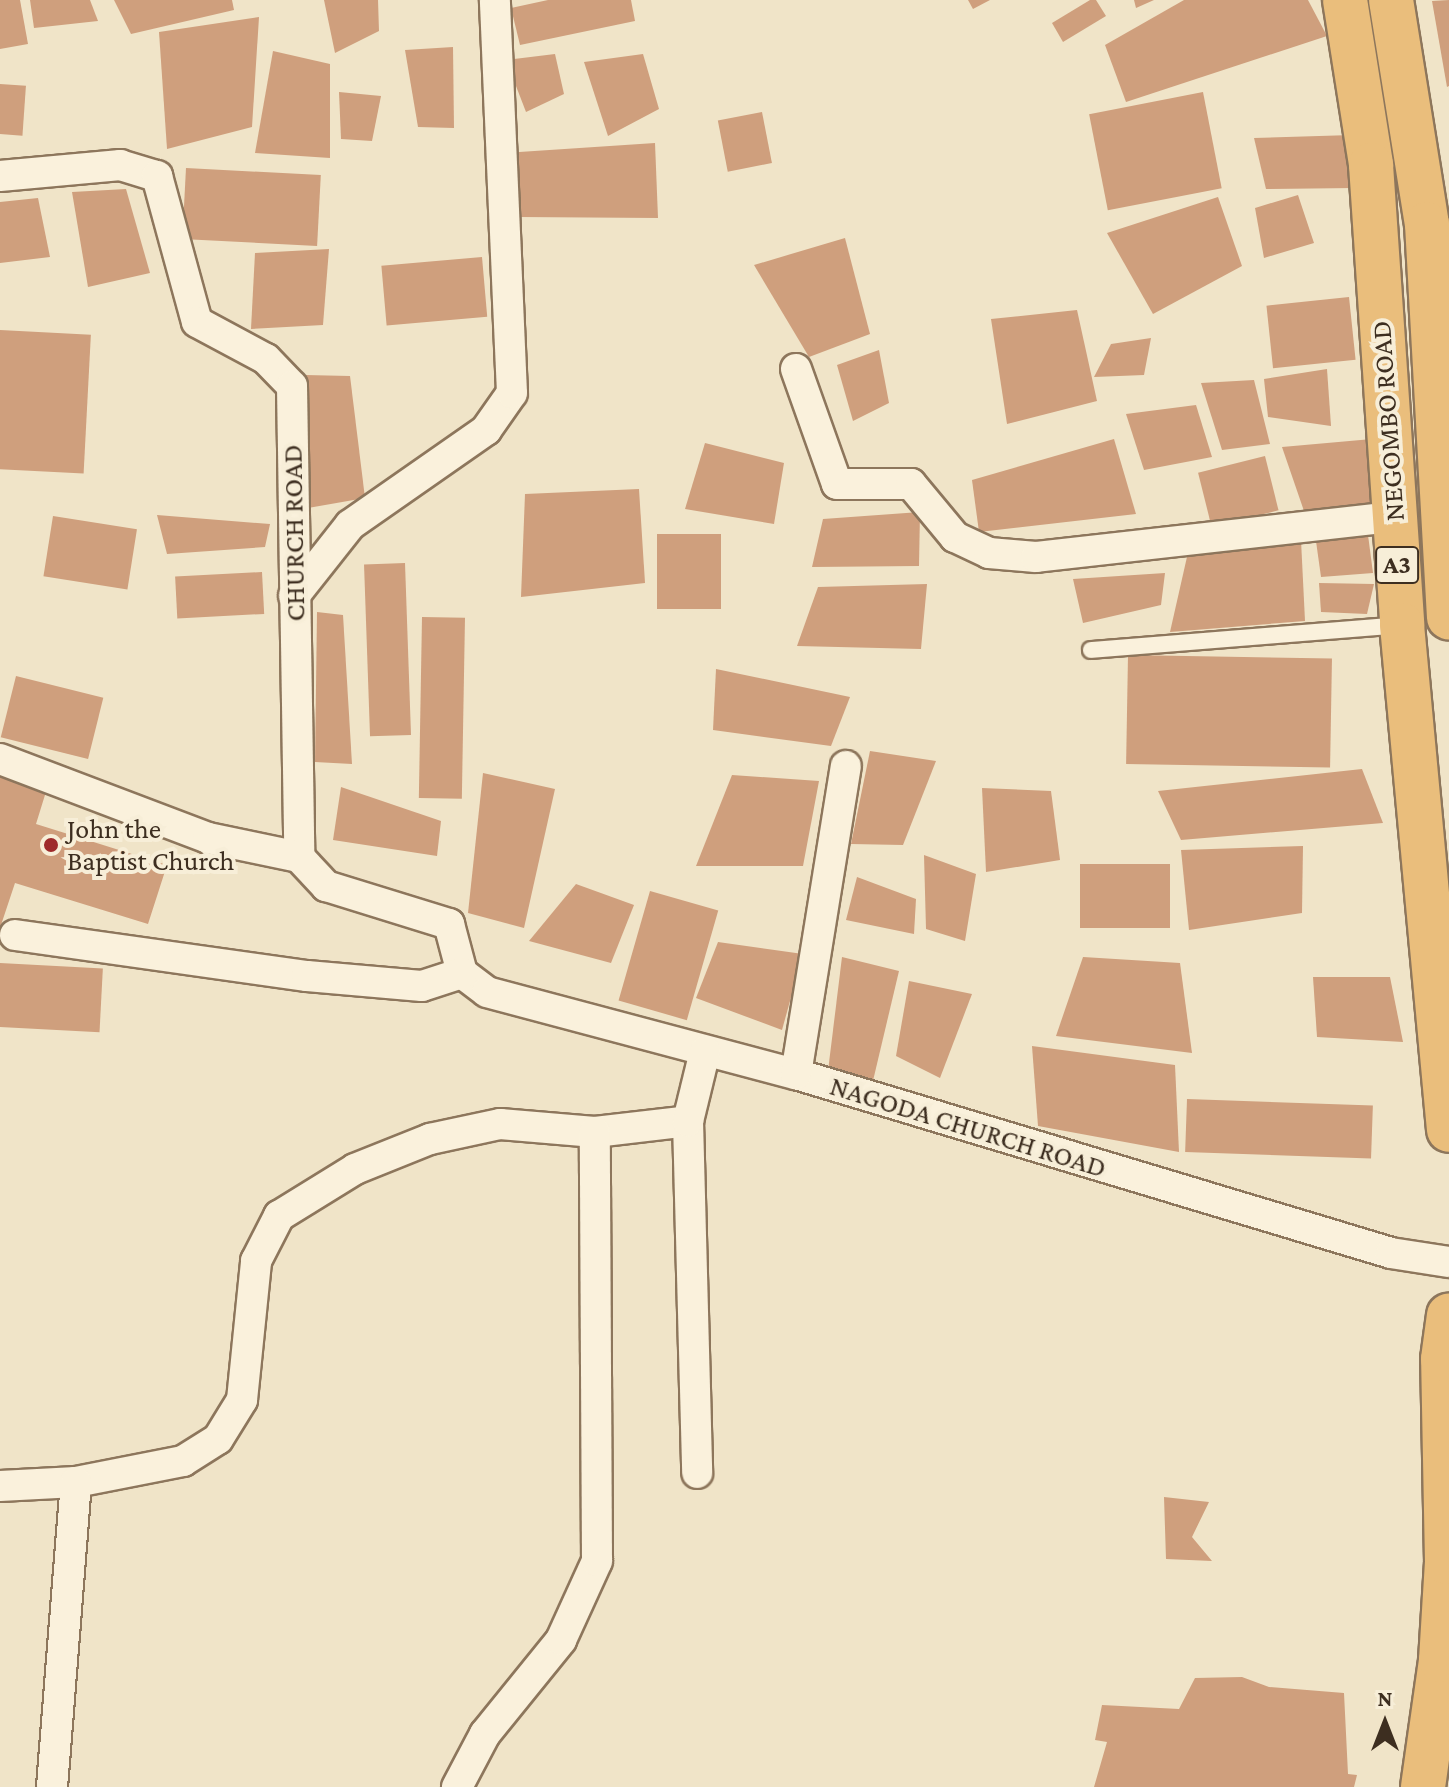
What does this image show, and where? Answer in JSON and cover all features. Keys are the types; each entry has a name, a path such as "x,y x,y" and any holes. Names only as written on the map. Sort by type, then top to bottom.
{"highway":[{"name":"NEGOMBO ROAD","path":"1345,0 1371,165 1402,625 1449,1130"},
{"name":"NEGOMBO ROAD","path":"1391,0 1402,45 1427,224 1449,617"},
{"path":"1423,1787 1441,1660 1447,1562 1443,1359 1449,1315"}],"street":[{"path":"294,596 350,525 486,430 512,393 495,0"},
{"name":"CHURCH ROAD","path":"0,176 120,165 157,176 197,322 266,359 292,386 299,857"},
{"path":"796,369 837,484 911,484 955,537 989,553 1036,557 1394,517"},
{"path":"0,759 208,838 299,857 326,886 449,924 462,973 422,986 307,976 15,935"},
{"path":"796,1074 846,766"},
{"name":"NAGODA CHURCH ROAD","path":"462,973 487,992 796,1074 1391,1253 1449,1262"},
{"path":"697,1473 688,1121 705,1051"},
{"path":"0,1486 76,1482 183,1461 218,1439 242,1400 256,1261 279,1216 355,1169 430,1139 500,1124 595,1132 688,1121"},
{"path":"457,1787 485,1734 561,1640 597,1561 595,1132"},
{"path":"52,1787 76,1482"}],"lane":[{"path":"1091,650 1402,625"}],"building":[{"path":"0,0 20,0 28,44 0,49"},
{"path":"30,0 90,0 98,21 34,28"},
{"path":"114,0 232,0 234,10 131,34"},
{"path":"324,0 378,0 379,31 335,53"},
{"path":"548,0 631,0 635,21 520,45 511,8"},
{"path":"968,0 990,0 973,9"},
{"path":"1090,0 1096,0 1106,16 1063,42 1052,23"},
{"path":"1134,0 1154,0 1136,8"},
{"path":"1184,0 1308,0 1327,36 1126,102 1105,45"},
{"path":"1449,0 1449,86 1447,87 1432,1"},
{"path":"259,17 252,127 167,149 159,32"},
{"path":"453,47 454,128 418,127 405,50"},
{"path":"273,51 330,64 330,158 255,153"},
{"path":"555,54 564,94 526,112 506,60"},
{"path":"643,54 659,109 608,136 584,62"},
{"path":"0,84 26,86 22,136 0,134"},
{"path":"339,92 381,96 372,141 341,139"},
{"path":"1203,92 1222,188 1108,210 1089,114"},
{"path":"762,112 772,163 728,172 718,121"},
{"path":"1352,135 1354,188 1266,189 1254,138"},
{"path":"655,143 658,218 519,217 506,153"},
{"path":"186,168 321,175 317,246 182,239"},
{"path":"126,189 150,273 88,287 72,192"},
{"path":"1298,195 1314,243 1264,258 1255,208"},
{"path":"1218,197 1242,266 1153,314 1107,233"},
{"path":"38,198 50,257 0,263 0,202"},
{"path":"845,238 870,334 809,357 754,265"},
{"path":"329,249 323,325 251,329 255,253"},
{"path":"482,257 487,317 387,326 381,266"},
{"path":"1349,297 1356,360 1273,368 1266,306"},
{"path":"1077,310 1097,401 1007,424 991,319"},
{"path":"0,330 91,335 84,474 0,469"},
{"path":"1151,338 1144,375 1094,377 1111,344"},
{"path":"879,350 889,403 853,421 837,365"},
{"path":"1327,369 1331,426 1268,417 1264,379"},
{"path":"305,375 350,376 365,498 308,508"},
{"path":"1254,380 1270,444 1222,450 1201,383"},
{"path":"1196,405 1212,457 1144,470 1126,414"},
{"path":"1114,439 1136,514 979,532 972,480"},
{"path":"1372,439 1374,503 1305,514 1282,447"},
{"path":"705,443 784,463 774,524 685,509"},
{"path":"1265,456 1279,510 1212,527 1198,473"},
{"path":"639,489 645,583 521,597 525,494"},
{"path":"920,512 919,566 812,567 823,519"},
{"path":"157,515 270,524 265,547 167,554"},
{"path":"53,516 137,529 127,590 43,576"},
{"path":"657,534 721,534 721,609 657,609"},
{"path":"1315,534 1368,535 1373,573 1321,577"},
{"path":"1301,540 1305,621 1170,632 1189,548"},
{"path":"405,563 411,735 370,736 364,564"},
{"path":"262,572 264,614 177,618 175,577"},
{"path":"1165,573 1161,605 1083,623 1073,579"},
{"path":"1319,583 1374,584 1367,614 1321,612"},
{"path":"927,584 921,649 797,646 818,587"},
{"path":"317,612 343,615 352,764 315,762"},
{"path":"422,617 465,618 462,799 419,798"},
{"path":"1128,655 1332,659 1330,768 1126,764"},
{"path":"716,669 850,697 831,746 713,730"},
{"path":"16,676 103,698 88,759 1,737"},
{"path":"870,751 936,761 903,845 851,844"},
{"name":"John the Baptist Church","path":"0,766 49,782 36,824 167,865 148,924 15,883 0,928"},
{"path":"1362,769 1383,823 1181,840 1158,791"},
{"path":"483,773 555,789 524,928 468,913"},
{"path":"732,775 819,781 803,866 696,866"},
{"path":"341,787 441,821 437,856 333,840"},
{"path":"982,788 1051,791 1060,860 986,872"},
{"path":"1303,846 1302,913 1189,930 1181,850"},
{"path":"924,855 976,874 965,941 926,929"},
{"path":"1080,864 1170,864 1170,928 1080,928"},
{"path":"857,877 916,899 914,934 846,920"},
{"path":"576,884 634,905 611,963 529,941"},
{"path":"650,891 718,911 687,1020 619,1001"},
{"path":"718,942 803,954 782,1030 696,998"},
{"path":"842,957 899,971 872,1085 828,1071"},
{"path":"1083,957 1180,963 1192,1053 1056,1036"},
{"path":"0,963 103,968 100,1032 0,1027"},
{"path":"1313,977 1390,977 1403,1042 1317,1037"},
{"path":"909,981 972,994 940,1078 896,1056"},
{"path":"1032,1046 1175,1065 1179,1152 1038,1126"},
{"path":"1187,1099 1373,1105 1371,1158 1185,1152"},
{"path":"1164,1497 1209,1502 1192,1537 1212,1561 1166,1559"},
{"path":"1242,1677 1269,1687 1344,1693 1348,1774 1357,1775 1354,1787 1094,1787 1107,1742 1095,1740 1102,1705 1179,1709 1195,1678"}],"place":[{"name":"John the Baptist Church","path":"51,845"}]}
